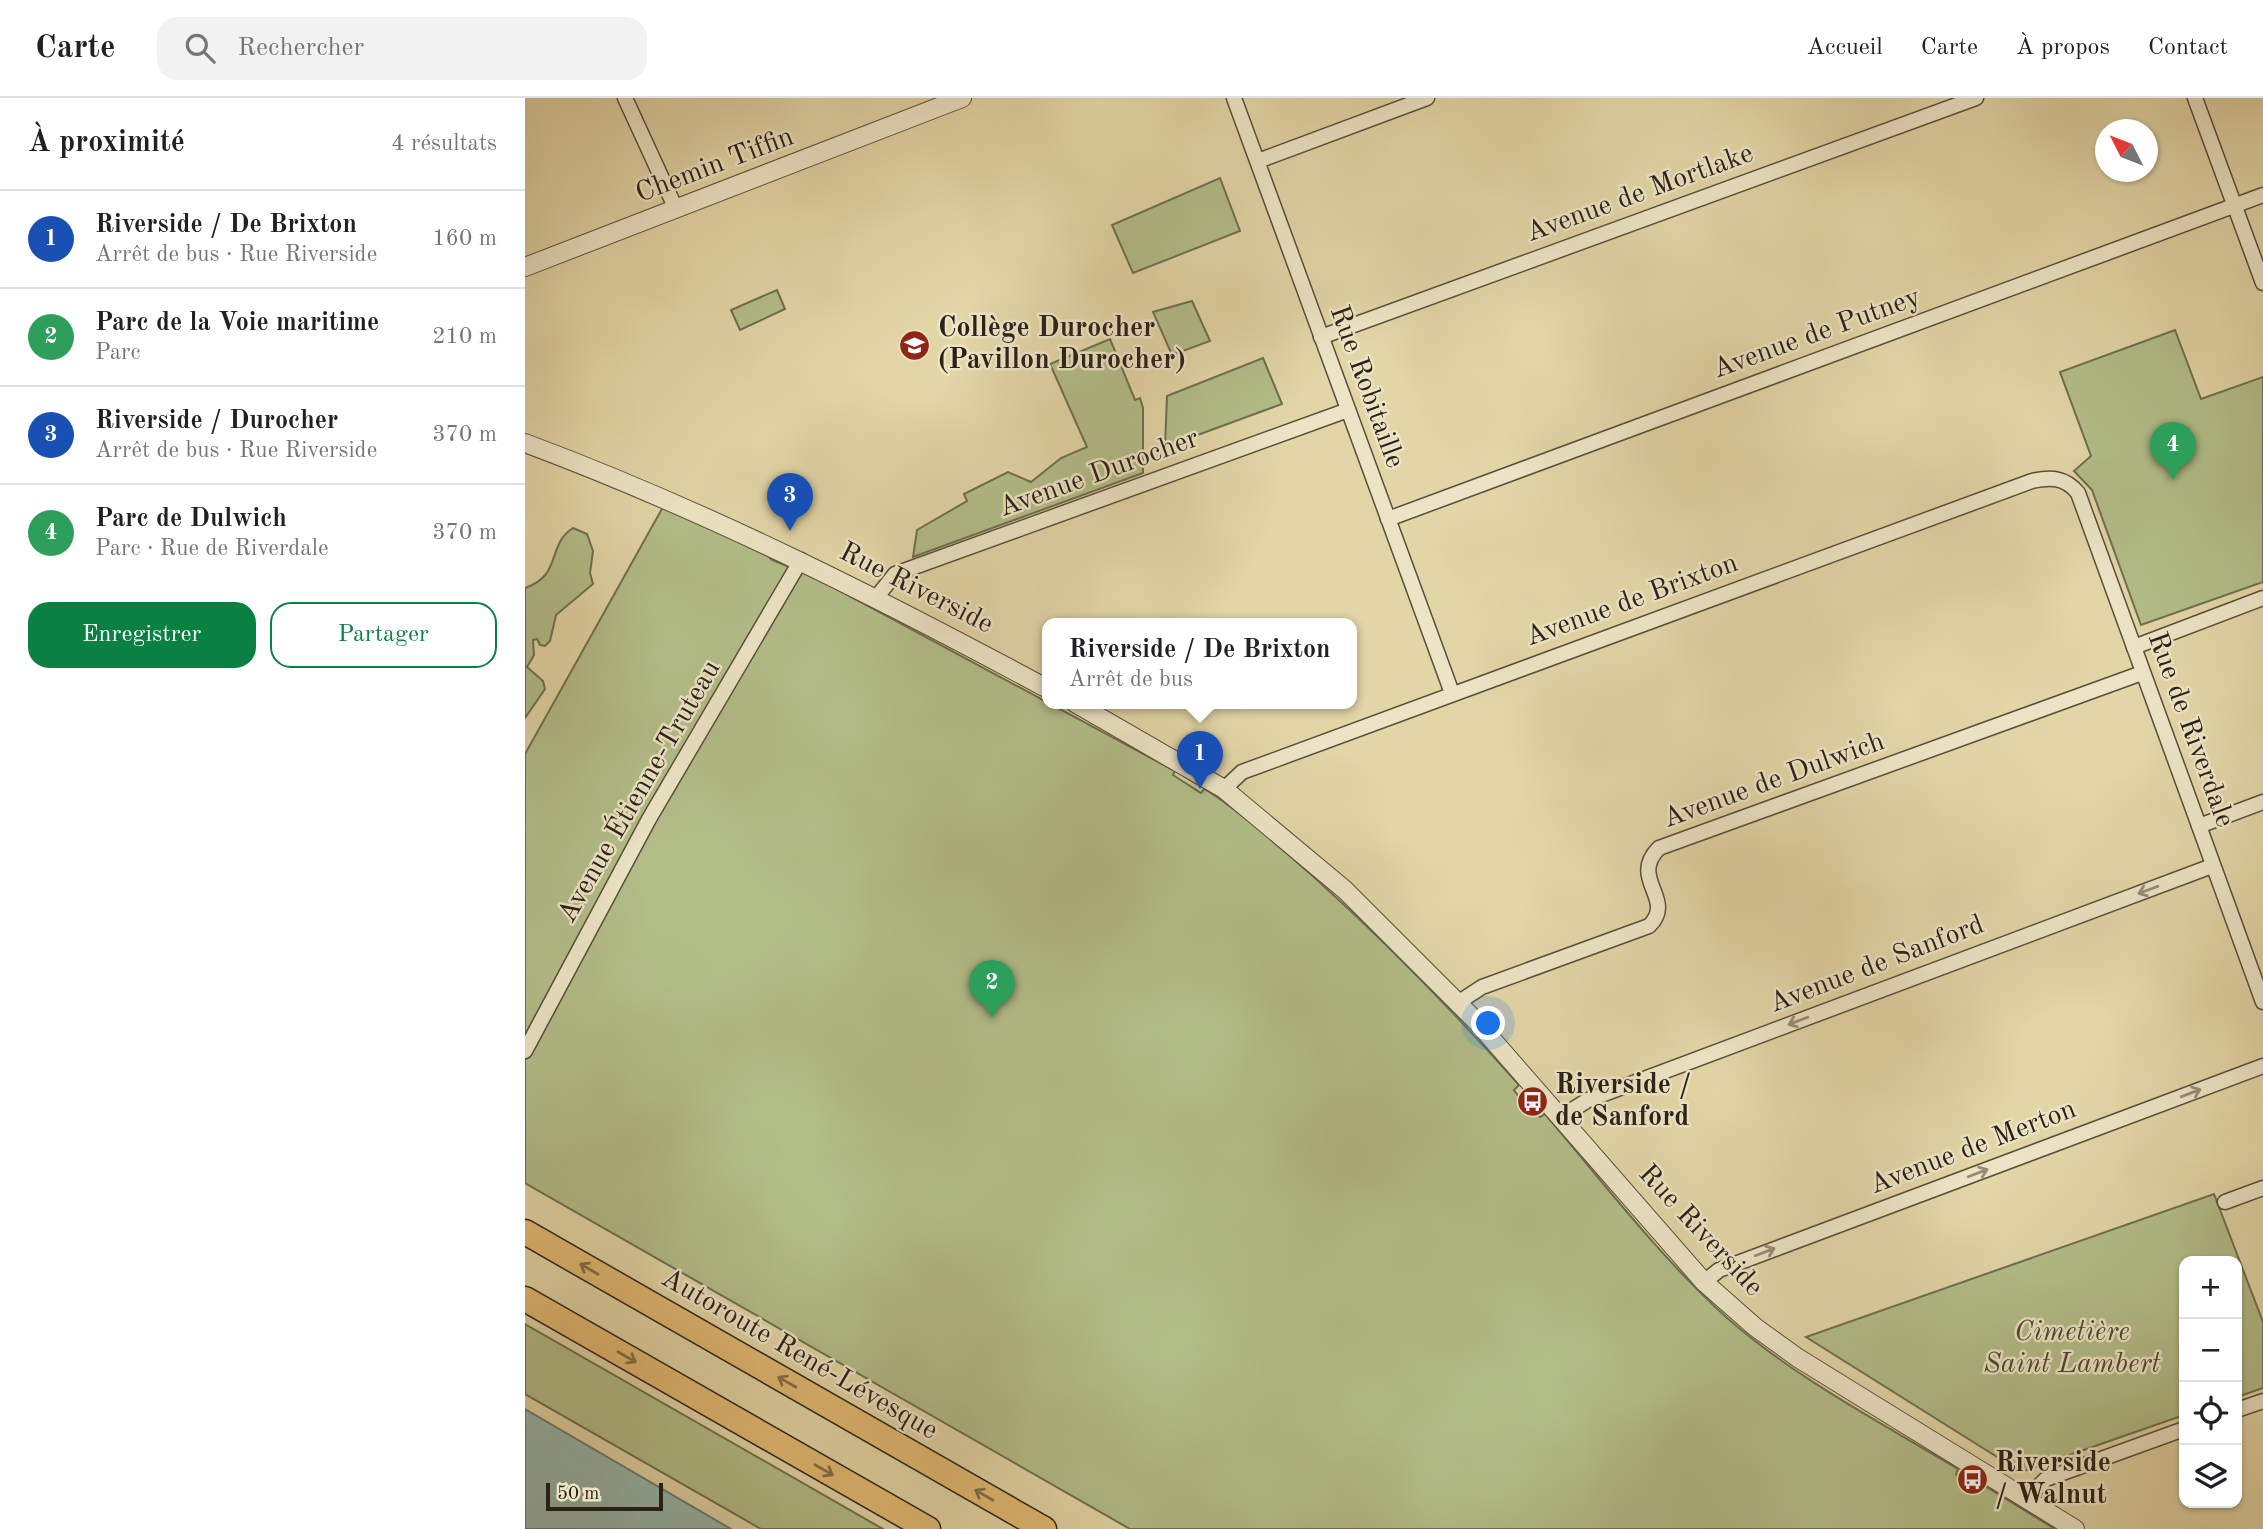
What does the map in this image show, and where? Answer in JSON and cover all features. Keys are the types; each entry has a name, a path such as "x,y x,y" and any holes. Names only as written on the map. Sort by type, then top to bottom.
{"highway":[{"name":"Autoroute René-Lévesque","path":"525,1232 1044,1529"},
{"path":"525,1299 928,1529"}],"street":[{"path":"625,98 676,209"},
{"name":"Chemin Tiffin","path":"525,267 963,98"},
{"name":"Rue Robitaille","path":"1234,98 1452,693"},
{"path":"1258,161 1427,98"},
{"name":"Avenue de Mortlake","path":"1321,337 1976,98"},
{"path":"2195,98 2263,283"},
{"name":"Avenue de Putney","path":"1388,519 2263,195"},
{"name":"Avenue Durocher","path":"876,598 895,574 1348,410"},
{"name":"Rue Riverside","path":"525,443 661,496 801,560 1042,686"},
{"name":"Avenue de Brixton","path":"1224,789 1242,772 1452,693 2032,481 2049,477 2063,480"},
{"name":"Rue de Riverdale","path":"2063,480 2078,494 2212,866 2262,995"},
{"name":"Avenue Étienne-Truteau","path":"525,1051 649,820 801,560"},
{"path":"2134,647 2263,598"},
{"name":"Avenue de Dulwich","path":"1459,1002 1482,987 1649,926 1658,917 1660,908 1646,869 1650,857 1659,848 2142,673"},
{"name":"Rue Riverside","path":"1085,709 1224,789 1345,890 1459,1002 1704,1282 1755,1327 1791,1353 2075,1529"},
{"path":"2199,826 2263,802"},
{"name":"Avenue de Sanford","path":"1561,1117 1588,1100 2212,866"},
{"name":"Avenue de Merton","path":"1704,1282 1719,1270 2263,1066"},
{"path":"2225,1202 2263,1188"},
{"path":"2242,1408 2263,1401"},
{"path":"2025,1499 2046,1479 2179,1431"}],"green space":[{"path":"1220,178 1240,231 1133,273 1112,225"},
{"path":"777,290 785,309 740,330 731,310"},
{"path":"1192,301 1210,341 1172,355 1153,312"},
{"path":"2175,330 2201,399 2263,377 2263,582 2141,625 2092,490 2074,471 2091,456 2060,372"},
{"path":"1110,339 1135,400 1140,398 1143,408 1143,473 913,557 917,530 967,501 964,494 1008,472 1031,482 1061,458 1087,447 1050,364"},
{"path":"1263,358 1282,404 1165,447 1167,396"},
{"path":"663,507 766,554 772,560 818,579 1042,699 1042,709 1060,709 1175,771 1173,775 1201,793 1204,789 1222,801 1316,879 1421,979 1519,1085 1514,1090 1523,1102 1529,1102 1540,1117 1545,1114 1655,1244 1726,1317 1809,1380 1958,1469 1956,1474 1972,1484 1975,1480 2055,1529 1130,1529 525,1183 525,754"},
{"path":"573,528 587,534 593,551 590,573 593,584 556,615 550,641 545,646 540,645 537,639 533,640 534,655 527,667 543,681 545,689 525,718 525,588 545,576 559,543"},
{"name":"Cimetière Saint Lambert","path":"2214,1194 2238,1256 2179,1256 2179,1417 2021,1472 1806,1337"},
{"name":"Cimetière Saint Lambert","path":"2242,1267 2263,1322 2263,1388 2242,1395"},
{"path":"525,1324 883,1529 761,1529 525,1394"}],"water":[{"path":"525,1409 731,1529 525,1529"}],"place":[{"name":"Collège Durocher (Pavillon Durocher)","path":"915,345"},
{"name":"Parc de Dulwich","path":"2173,480"},
{"name":"Riverside / Durocher","path":"790,531"},
{"name":"Riverside / De Brixton","path":"1200,789"},
{"name":"Parc de la Voie maritime","path":"992,1018"},
{"name":"Riverside / de Sanford","path":"1532,1102"},
{"name":"Riverside / Walnut","path":"1972,1480"}]}
